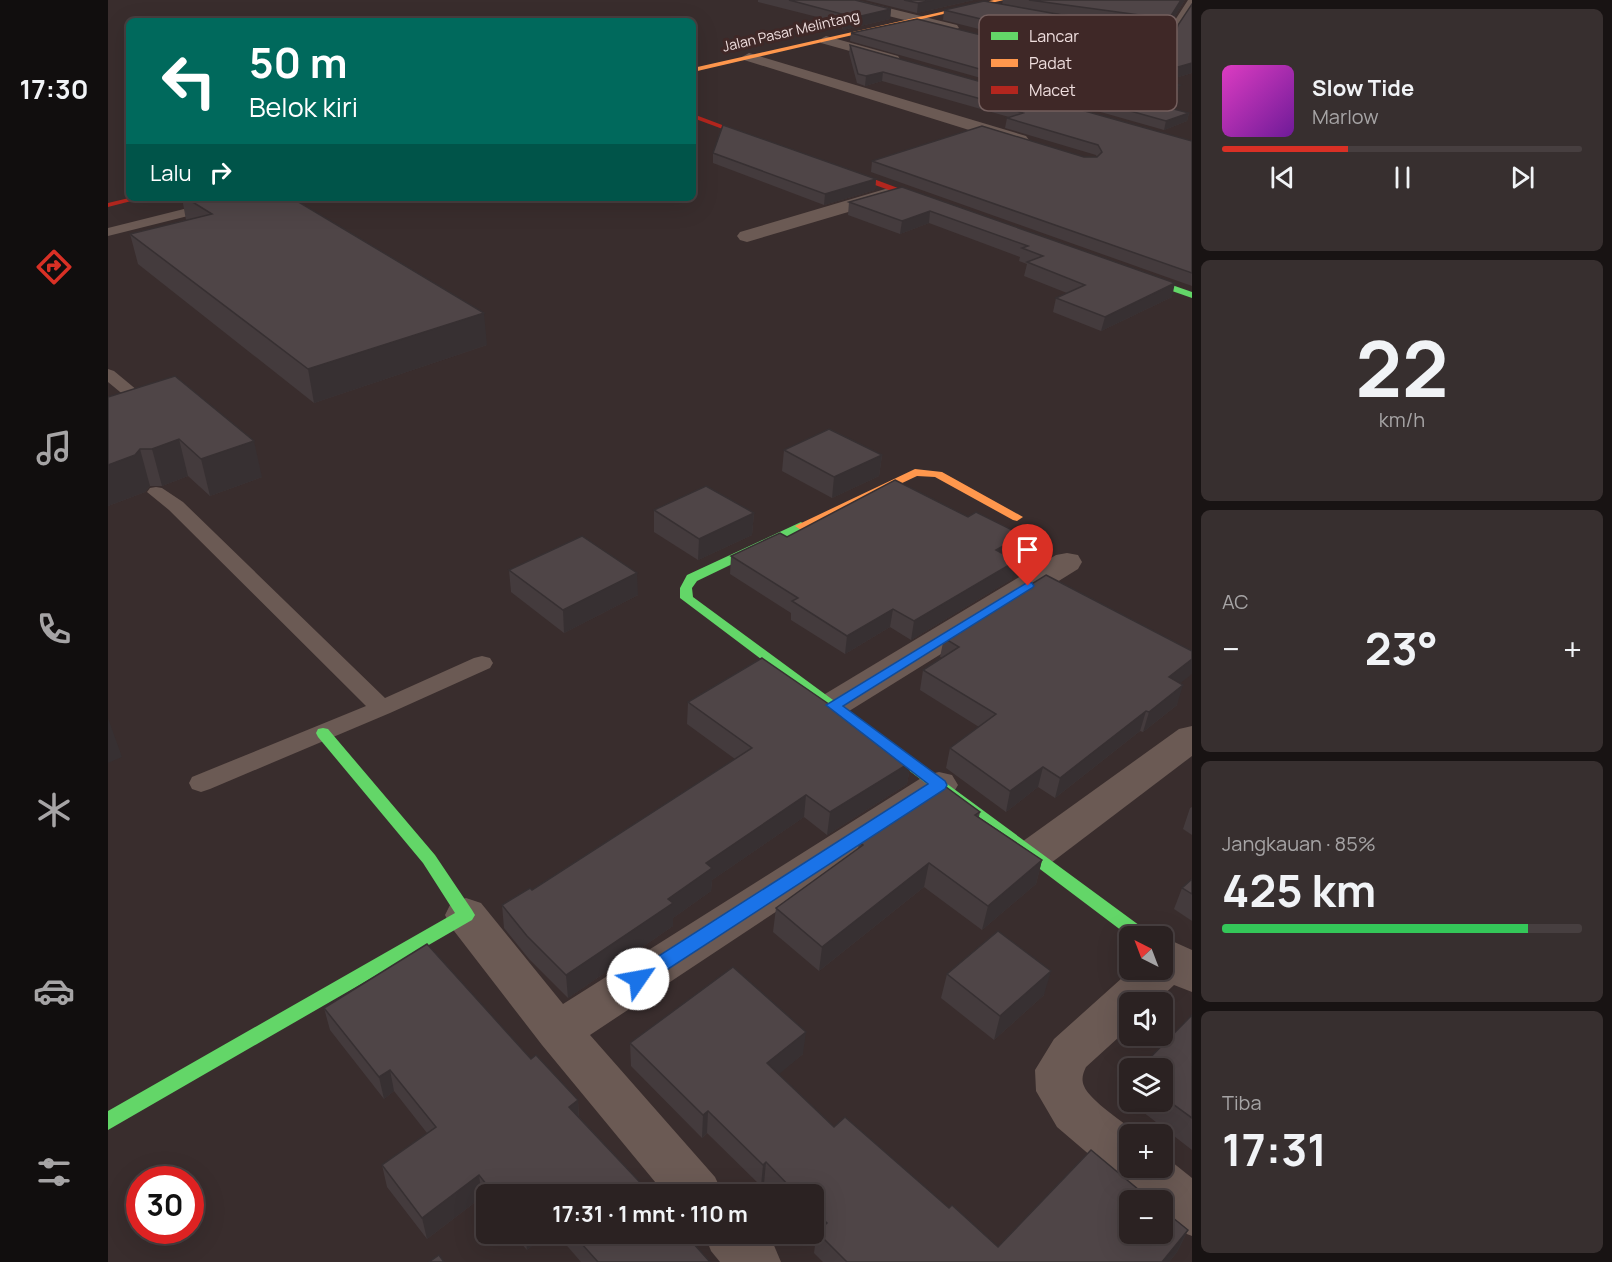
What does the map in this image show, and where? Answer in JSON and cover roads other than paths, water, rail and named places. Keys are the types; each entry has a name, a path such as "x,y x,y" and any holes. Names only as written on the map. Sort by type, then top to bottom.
{"street":[{"path":"841,0 961,31"},
{"name":"Jalan Pasar Melintang","path":"696,69 989,4"},
{"path":"826,40 905,62"},
{"path":"749,57 1033,144"},
{"path":"696,117 781,148"},
{"path":"825,164 956,211"},
{"path":"747,236 900,191"},
{"path":"108,205 126,201"},
{"path":"1120,270 1192,295"},
{"path":"1017,517 938,474 915,472 692,578 686,588 687,598 1033,855 1122,926"},
{"path":"833,705 1067,562"},
{"path":"323,733 429,860 466,915 558,1030 688,1184"},
{"path":"1033,855 1192,738"},
{"path":"558,1030 939,785"},
{"path":"108,1120 466,915"},
{"path":"1119,1149 1074,1111 1060,1091 1059,1070 1070,1053 1145,980"},
{"path":"1153,1178 1192,1211"},
{"path":"738,1244 754,1262"}],"lane":[{"path":"1177,23 1192,0"},
{"path":"108,231 192,212"},
{"path":"108,374 151,411"},
{"path":"156,492 176,506 382,708"},
{"path":"201,783 382,708 482,663"}]}
